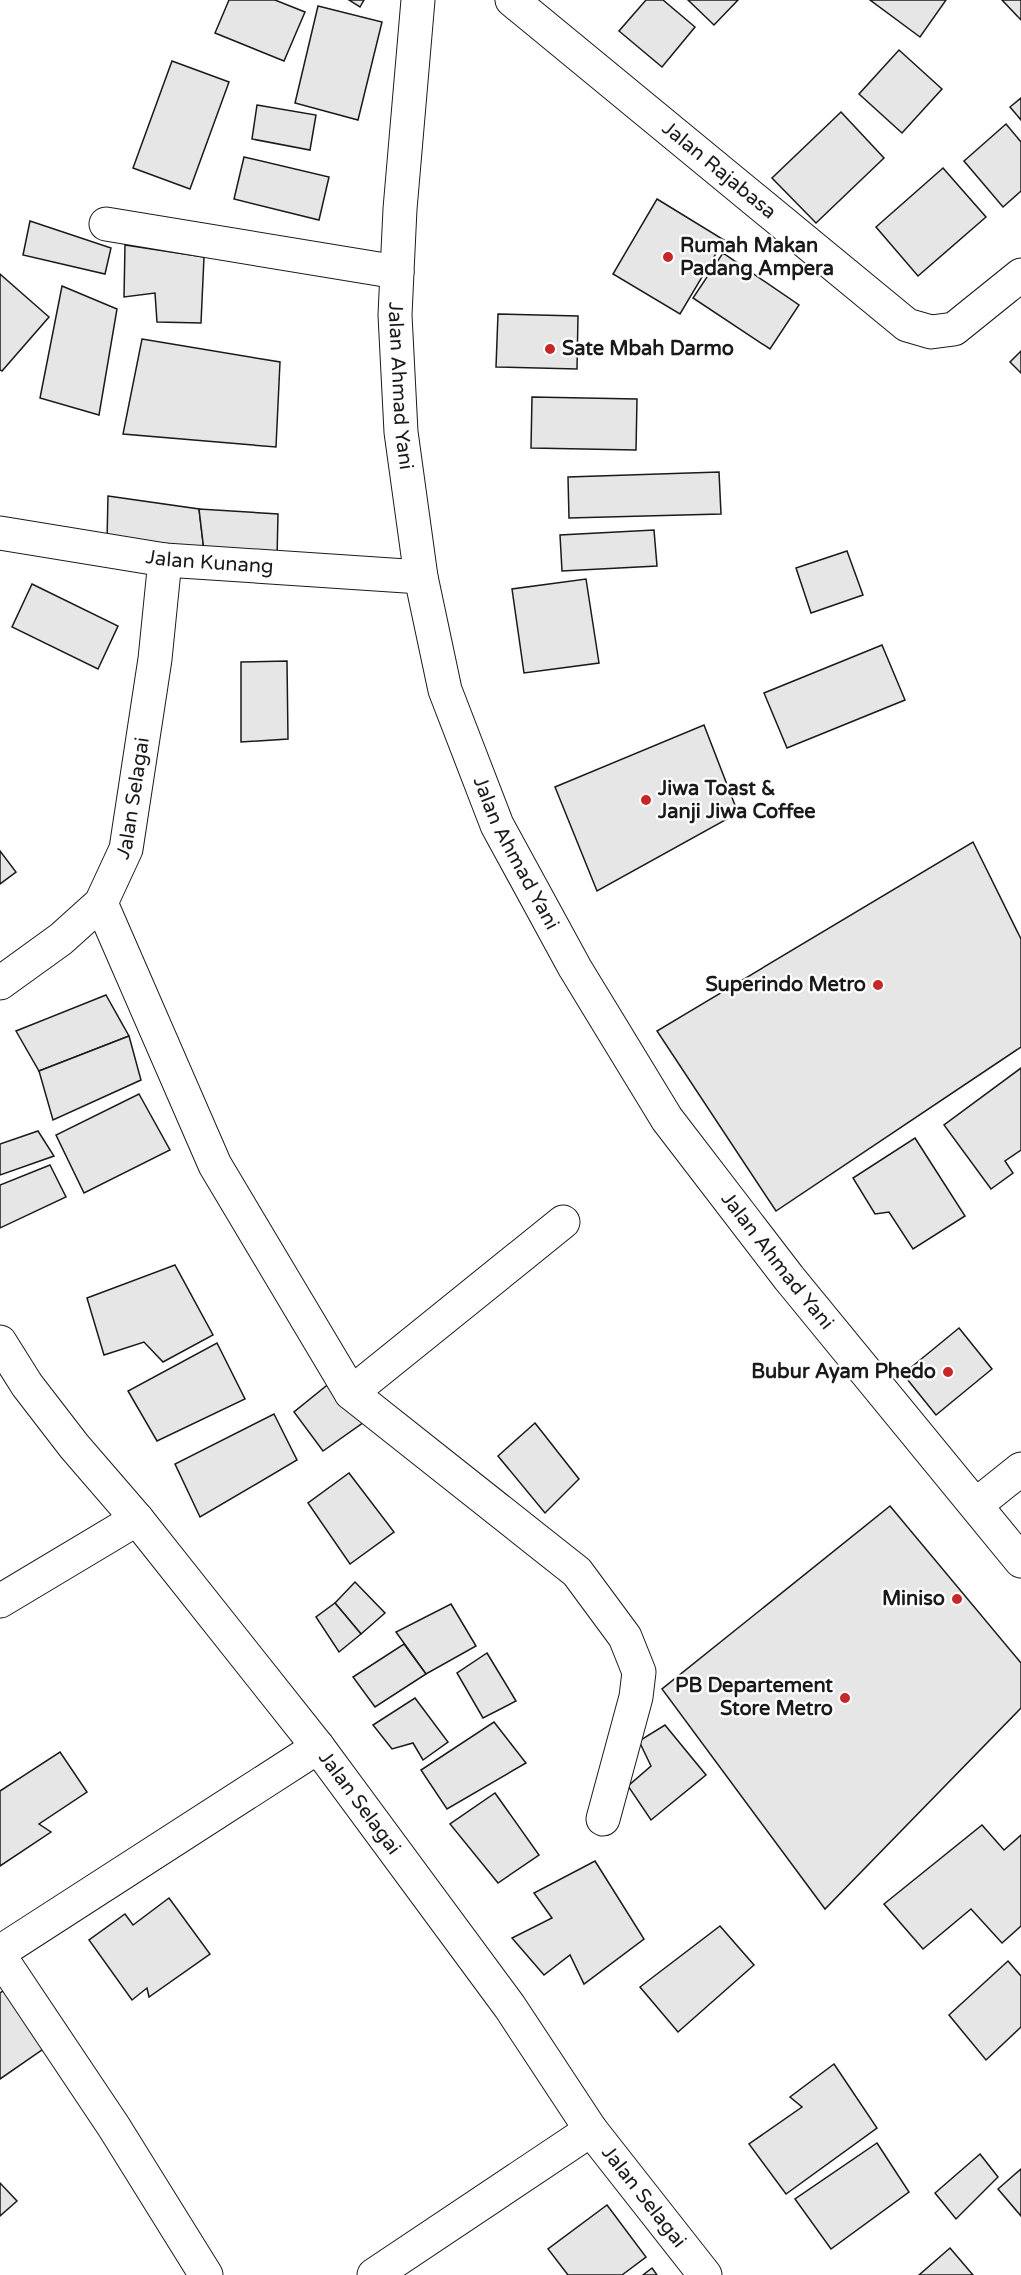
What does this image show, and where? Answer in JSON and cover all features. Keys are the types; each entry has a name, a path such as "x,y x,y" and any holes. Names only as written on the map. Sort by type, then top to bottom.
{"street":[{"name":"Jalan Ahmad Yani","path":"418,0 400,209 395,315 401,432 421,577 445,690 496,825 575,968 667,1119 789,1278 1021,1561"},
{"name":"Jalan Rajabasa","path":"512,0 908,325 931,332 954,329 1021,275"},
{"path":"106,224 397,272"},
{"name":"Jalan Kunang","path":"0,532 165,560 421,577"},
{"name":"Jalan Selagai","path":"0,983 61,939 101,903 126,849 155,659 165,560"},
{"path":"101,903 215,1165 351,1393 577,1572 625,1637 639,1672 636,1698 603,1819"},
{"path":"351,1393 562,1222"},
{"name":"Jalan Selagai","path":"0,1342 27,1385 74,1446 137,1519 318,1747 510,2007 591,2130 705,2275"},
{"path":"976,1505 1021,1469"},
{"path":"0,1600 137,1519"},
{"path":"206,2275 114,2127 5,1964 0,1952 318,1747"},
{"path":"374,2275 591,2130"}],"building":[{"path":"229,0 275,0 305,12 284,61 215,33"},
{"path":"349,0 364,0 360,7"},
{"path":"646,0 663,0 695,27 662,67 619,31"},
{"path":"688,0 738,0 714,25"},
{"path":"870,0 946,0 920,37"},
{"path":"1002,0 1021,0 1021,20"},
{"path":"318,6 382,22 358,120 295,103"},
{"path":"899,50 942,89 902,133 859,94"},
{"path":"172,61 229,82 190,189 133,168"},
{"path":"1021,98 1021,120 1010,107"},
{"path":"257,105 316,115 310,150 252,139"},
{"path":"841,112 884,158 816,223 772,178"},
{"path":"1006,124 1021,142 1021,191 1003,207 964,161"},
{"path":"244,157 329,177 319,220 234,199"},
{"path":"943,168 986,217 918,276 876,227"},
{"name":"Rumah Makan Padang Ampera","path":"657,199 724,240 680,314 613,274"},
{"path":"30,221 111,248 105,274 23,255"},
{"path":"125,245 204,257 201,323 157,322 155,293 124,297"},
{"path":"723,253 799,305 770,349 693,298"},
{"path":"0,274 49,317 2,371 0,370"},
{"path":"62,286 117,309 99,415 40,398"},
{"path":"498,314 578,316 577,369 496,367"},
{"path":"142,339 280,362 276,447 123,434"},
{"path":"1021,351 1021,373 1010,362"},
{"path":"532,397 637,399 636,450 531,448"},
{"path":"719,472 721,514 569,518 568,477"},
{"path":"108,496 199,509 204,551 107,540"},
{"path":"199,509 278,514 277,559 204,551"},
{"path":"654,530 657,566 562,571 560,535"},
{"path":"847,551 863,595 811,613 796,568"},
{"path":"586,579 599,663 524,673 512,589"},
{"path":"32,584 118,626 98,669 12,627"},
{"path":"882,645 905,700 787,748 764,693"},
{"path":"287,661 288,739 241,742 241,662"},
{"name":"Jiwa Toast & Janji Jiwa Coffee","path":"704,725 738,813 597,891 555,787"},
{"name":"Superindo Metro","path":"973,842 1021,939 1021,1047 776,1211 657,1031"},
{"path":"0,851 16,872 0,884"},
{"path":"106,995 129,1036 39,1071 16,1031"},
{"path":"129,1036 141,1080 53,1120 39,1071"},
{"path":"1021,1068 1021,1150 1005,1161 1013,1173 991,1189 944,1125"},
{"path":"139,1094 170,1150 84,1193 56,1135"},
{"path":"38,1131 54,1156 0,1175 0,1144"},
{"path":"915,1138 965,1216 913,1249 889,1212 875,1214 853,1178"},
{"path":"50,1165 66,1197 0,1228 0,1185"},
{"path":"175,1265 213,1335 163,1362 144,1342 104,1355 87,1298"},
{"name":"Bubur Ayam Phedo","path":"959,1328 992,1369 936,1415 903,1374"},
{"path":"217,1343 245,1399 157,1441 128,1391"},
{"path":"331,1382 364,1422 323,1451 294,1412"},
{"path":"274,1414 297,1460 200,1517 175,1464"},
{"path":"535,1423 579,1479 545,1513 498,1456"},
{"path":"349,1473 394,1532 350,1564 308,1503"},
{"name":"PB Departement Store Metro","path":"890,1506 1021,1663 1021,1708 825,1909 662,1689"},
{"path":"355,1582 385,1613 361,1634 335,1603"},
{"path":"335,1603 361,1634 339,1652 316,1617"},
{"path":"451,1604 476,1646 426,1674 396,1632"},
{"path":"404,1644 426,1674 375,1707 353,1677"},
{"path":"487,1653 516,1701 483,1718 457,1673"},
{"path":"415,1698 448,1742 423,1760 413,1743 392,1749 373,1725"},
{"path":"494,1722 526,1763 447,1809 421,1770"},
{"path":"665,1725 706,1775 651,1820 628,1786 651,1766 639,1741"},
{"path":"60,1752 87,1792 39,1824 51,1832 0,1866 0,1791"},
{"path":"495,1793 539,1855 498,1883 450,1824"},
{"path":"982,1825 1004,1850 1021,1835 1021,1926 1002,1943 971,1909 923,1949 884,1904"},
{"path":"595,1861 644,1939 584,1984 570,1955 544,1975 512,1938 552,1918 534,1893"},
{"path":"169,1898 210,1954 149,1997 147,1988 132,2000 89,1940 125,1914 133,1925"},
{"path":"720,1926 754,1965 678,2032 640,1987"},
{"path":"1008,1961 1021,1976 1021,2027 986,2060 949,2015"},
{"path":"9,1987 49,2045 0,2079 0,1993"},
{"path":"834,2064 877,2128 786,2194 749,2144 802,2107 790,2097"},
{"path":"877,2143 909,2192 831,2249 795,2199"},
{"path":"980,2154 998,2177 956,2219 935,2193"},
{"path":"1021,2169 1021,2216 998,2189"},
{"path":"0,2183 17,2201 0,2216"},
{"path":"607,2205 646,2257 622,2275 568,2275 548,2249"},
{"path":"950,2248 973,2275 919,2275"},
{"path":"652,2268 657,2275 643,2275"}],"place":[{"name":"Rumah Makan Padang Ampera","path":"668,257"},
{"name":"Sate Mbah Darmo","path":"550,349"},
{"name":"Jiwa Toast & Janji Jiwa Coffee","path":"646,800"},
{"name":"Superindo Metro","path":"878,985"},
{"name":"Bubur Ayam Phedo","path":"948,1372"},
{"name":"Miniso","path":"957,1599"},
{"name":"PB Departement Store Metro","path":"845,1698"}]}
